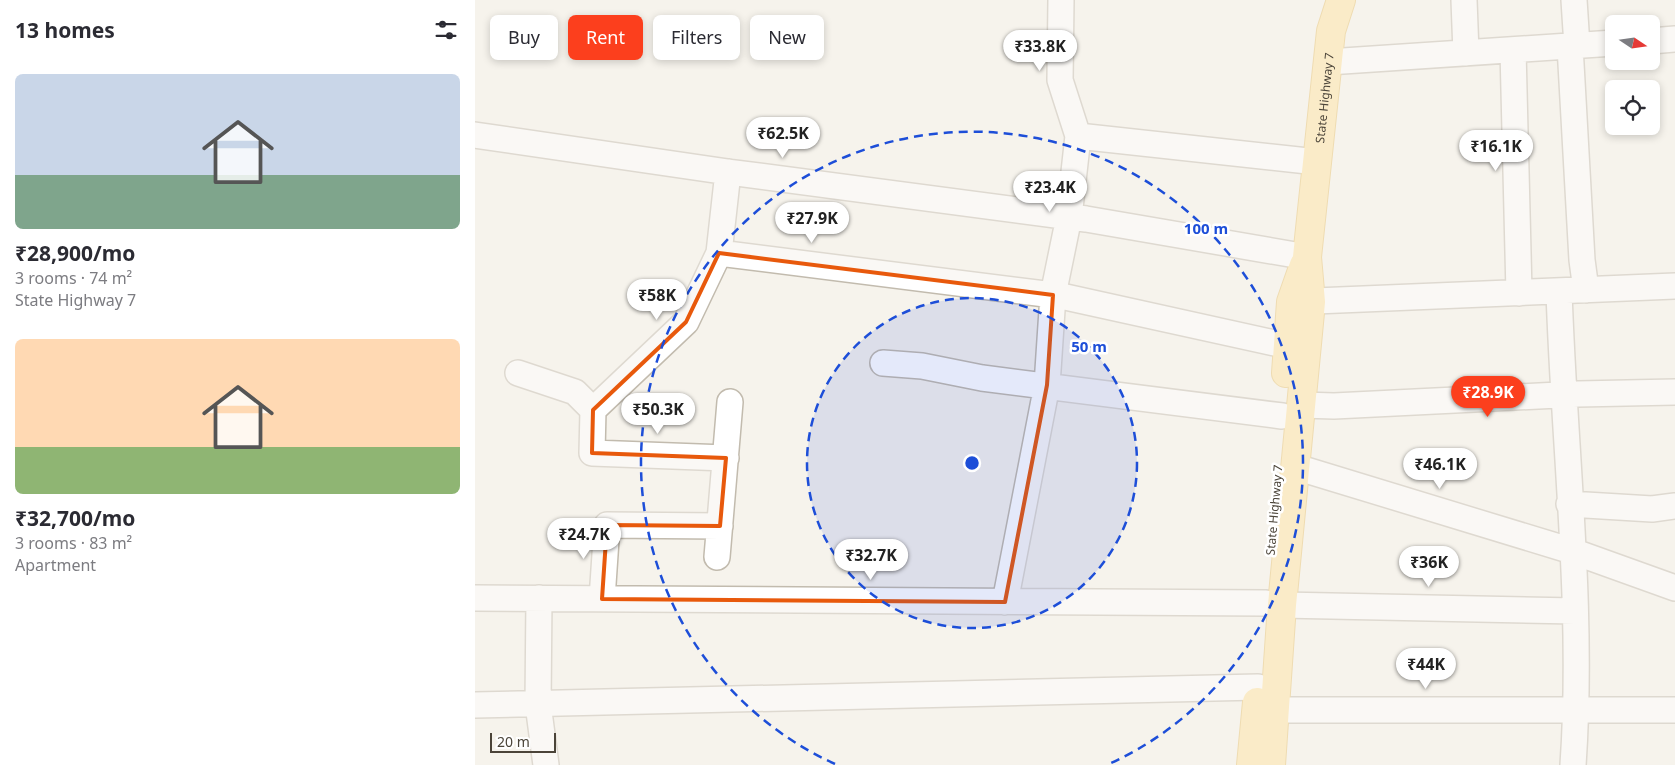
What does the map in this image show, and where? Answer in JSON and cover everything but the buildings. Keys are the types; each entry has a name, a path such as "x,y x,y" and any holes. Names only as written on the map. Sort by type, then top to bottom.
{"main road":[{"name":"State Highway 7","path":"1271,765 1275,710 1274,604 1301,302 1331,31 1341,0"},
{"name":"State Highway 7","path":"1251,765 1258,687 1274,604 1296,467 1292,410"}],"street":[{"path":"1005,602 1047,385 1053,295 1069,217 1078,136 1060,80 1061,0"},
{"path":"1464,0 1466,53"},
{"path":"1574,0 1582,260 1586,290"},
{"path":"1660,40 1675,39"},
{"path":"1328,62 1605,44"},
{"path":"1513,50 1519,293"},
{"path":"475,135 728,172 1069,217 1307,257"},
{"path":"1078,136 1317,162"},
{"path":"725,458 592,453 593,410 686,322 719,253 728,172"},
{"path":"719,253 1053,295 1298,347"},
{"path":"1301,302 1675,286"},
{"path":"1559,291 1575,611 1577,710 1573,765"},
{"path":"883,363 921,366 982,378 1292,410 1334,406 1563,394 1675,392"},
{"path":"518,373 575,392 593,410"},
{"path":"717,556 730,402"},
{"path":"1296,467 1572,552 1675,588"},
{"path":"1569,504 1652,509 1675,506"},
{"path":"602,599 607,525 719,526"},
{"path":"475,598 1274,604 1575,611"},
{"path":"539,598 538,704 546,765"},
{"path":"475,705 1258,687"},
{"path":"1275,710 1675,710"}],"highlighted area":[{"path":"719,253 1053,295 1047,385 1005,602 602,599 607,525 720,526 726,458 592,453 593,410 686,322"}]}
